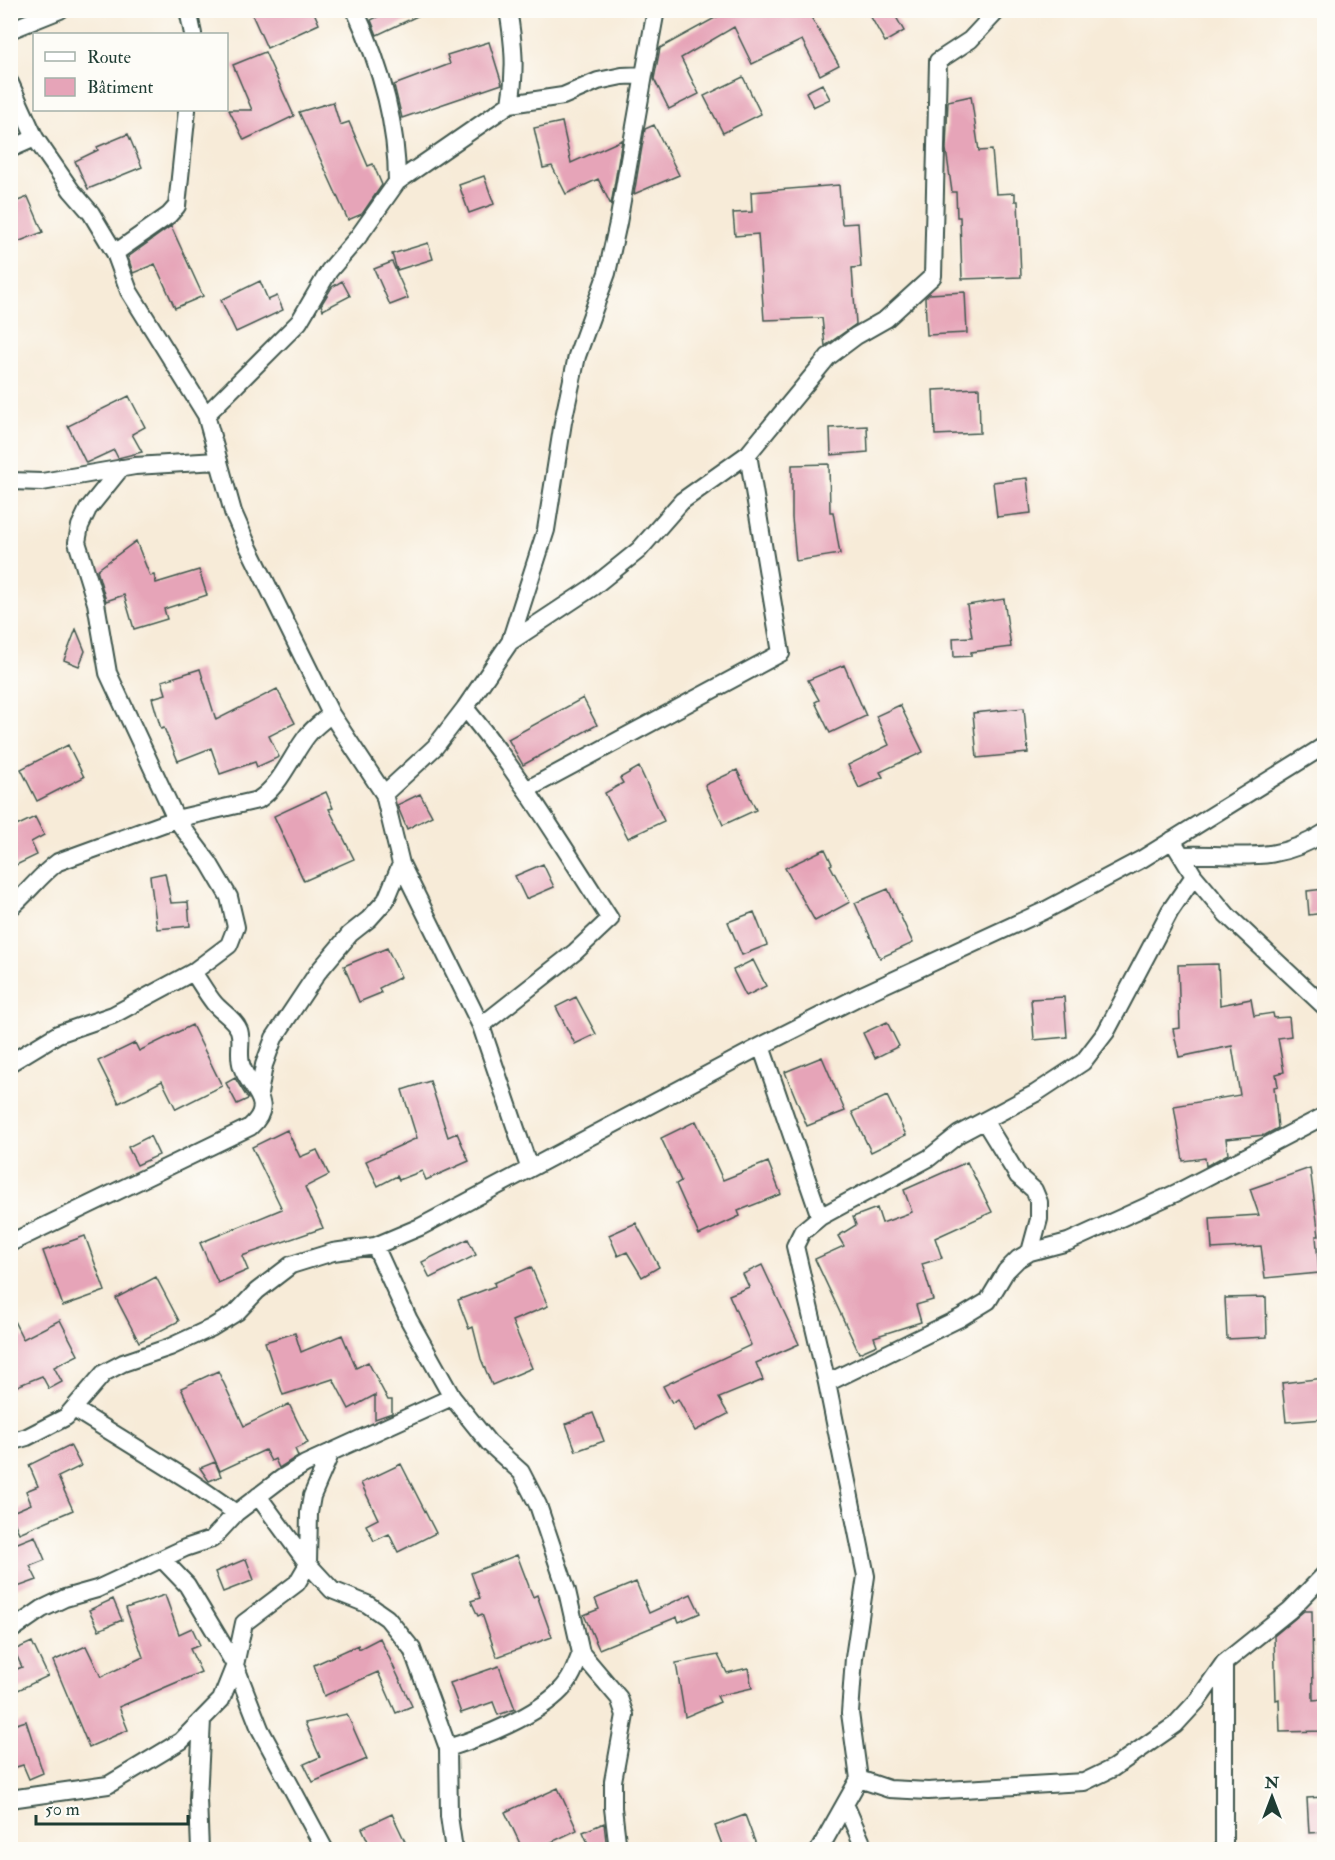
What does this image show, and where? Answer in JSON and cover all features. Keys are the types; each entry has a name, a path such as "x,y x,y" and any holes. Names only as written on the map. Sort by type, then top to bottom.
{"street":[{"path":"10,30 60,10"},
{"path":"188,10 193,33"},
{"path":"355,10 365,31 389,111 394,133 397,182"},
{"path":"508,10 514,44 515,73 510,104"},
{"path":"384,795 435,747 510,642 546,530 563,422 577,356 607,273 656,10"},
{"path":"510,642 593,586 639,550 682,501 748,453 828,357 886,319 933,276 938,62 970,40 998,10"},
{"path":"206,415 299,322 328,271 358,237 397,182 510,104 563,96 598,81 622,76 644,75"},
{"path":"10,83 35,138 71,190 92,213 115,253 129,291 206,415 233,512 247,544 331,714 384,795 401,864 481,1026 529,1167"},
{"path":"115,253 169,215 177,206 187,111"},
{"path":"10,149 35,138"},
{"path":"526,790 781,653 748,453"},
{"path":"10,481 42,482 121,468 217,461"},
{"path":"10,1063 58,1034 113,1015 193,972 229,945 236,927 230,897 209,863 176,819 108,673 96,603 77,542 80,526 88,509 121,468"},
{"path":"465,708 526,790 609,919 575,952 481,1026"},
{"path":"10,908 25,896 43,873 58,862 176,819 258,800 269,793 308,735 331,714"},
{"path":"10,1442 51,1426 74,1409 104,1373 211,1328 237,1311 257,1291 291,1266 333,1252 375,1246 420,1227 529,1167 673,1095 761,1046 864,994 1044,911 1142,859 1324,746"},
{"path":"1182,855 1275,856 1306,845 1324,833"},
{"path":"1173,840 1194,876 1227,915 1324,1006"},
{"path":"10,1243 250,1127 258,1119 262,1109 259,1094 264,1065 274,1038 318,972 350,934 369,919 386,900 401,864"},
{"path":"819,1850 860,1779 850,1713 854,1658 866,1576 827,1383 795,1246 802,1232 820,1217 929,1158 959,1134 1036,1093 1094,1051 1148,956 1170,911 1194,876"},
{"path":"193,972 215,1004 233,1020 239,1031 242,1068 259,1094"},
{"path":"761,1046 820,1217"},
{"path":"827,1383 960,1318 988,1301 1006,1270 1029,1252 1068,1242 1176,1193 1324,1116"},
{"path":"985,1122 1018,1176 1034,1190 1039,1202 1039,1219 1029,1252"},
{"path":"375,1246 409,1320 452,1396 489,1443 521,1472 538,1505 567,1591 581,1653 619,1698 625,1715 614,1781 618,1850"},
{"path":"10,1631 42,1609 65,1598 97,1589 164,1560 184,1548 212,1539 236,1513 297,1468 452,1396"},
{"path":"74,1409 190,1481 236,1513"},
{"path":"10,1799 108,1785 181,1741 221,1700 235,1665 244,1623 297,1583 308,1564 309,1513 312,1496 332,1452"},
{"path":"258,1496 308,1564 333,1590 367,1604 387,1618 412,1649 448,1748 449,1816 454,1850"},
{"path":"164,1560 187,1585 235,1665 260,1729 325,1850"},
{"path":"860,1779 889,1789 928,1791 1084,1782 1113,1768 1175,1725 1198,1700 1224,1663 1290,1610 1324,1575"},
{"path":"448,1748 482,1737 544,1704 562,1690 581,1653"},
{"path":"1224,1663 1224,1850"},
{"path":"200,1850 198,1799 202,1720"},
{"path":"845,1804 865,1850"}],"building":[{"path":"250,10 313,10 319,24 267,48"},
{"path":"391,10 430,10 377,35 371,20"},
{"path":"725,10 807,10 839,65 820,75 802,40 752,64 734,27 681,58 699,94 669,109 654,79 660,48 726,12"},
{"path":"867,10 892,10 904,31 885,42"},
{"path":"489,42 502,84 402,118 394,85 450,64 447,55"},
{"path":"265,52 294,116 244,140 229,110 252,110 233,65"},
{"path":"743,77 761,114 723,133 704,96"},
{"path":"822,84 830,99 813,107 806,92"},
{"path":"971,96 979,151 992,150 996,194 1015,193 1015,201 1018,201 1021,277 962,279 960,217 957,217 956,192 952,192 946,149 948,101"},
{"path":"333,102 340,125 349,122 368,166 373,164 382,185 362,214 348,220 299,112"},
{"path":"562,122 571,163 622,140 611,205 598,179 566,194 552,166 543,168 534,128"},
{"path":"654,125 679,175 634,194 645,129"},
{"path":"128,134 142,167 88,189 75,161 98,150 97,147"},
{"path":"484,176 494,204 469,213 459,185"},
{"path":"839,185 842,224 858,223 861,267 852,268 856,324 825,346 822,318 764,320 758,234 735,236 733,213 752,212 751,192"},
{"path":"28,197 43,232 10,245 10,204"},
{"path":"171,226 203,296 175,308 155,264 133,273 128,257"},
{"path":"428,243 433,259 397,270 392,254"},
{"path":"392,262 408,298 390,305 374,269"},
{"path":"260,281 268,300 277,296 283,310 236,332 221,300"},
{"path":"342,281 350,296 323,310 321,305 332,287"},
{"path":"965,292 967,333 927,335 925,298 929,294"},
{"path":"979,388 980,433 935,435 933,390"},
{"path":"129,396 145,427 132,434 142,452 118,458 114,450 86,463 68,426"},
{"path":"867,426 868,452 831,455 830,428"},
{"path":"829,464 830,512 833,512 840,554 796,561 792,518 792,465"},
{"path":"1027,478 1031,513 997,517 993,482"},
{"path":"136,541 150,576 154,575 156,583 199,570 207,595 164,609 167,619 134,629 124,595 106,601 97,570"},
{"path":"1004,599 1011,647 971,652 971,656 954,657 953,638 972,637 967,605"},
{"path":"76,629 85,651 79,666 64,660"},
{"path":"844,665 866,716 830,733 815,702 819,700 808,680"},
{"path":"200,669 216,720 277,689 295,723 269,736 279,757 257,767 255,762 220,774 211,748 178,761 164,728 161,729 152,698 166,694 162,681"},
{"path":"583,698 597,725 523,765 508,739"},
{"path":"900,705 923,752 880,772 883,777 859,788 848,765 889,745 876,716"},
{"path":"1024,708 1028,753 977,758 973,713"},
{"path":"68,745 84,777 37,801 21,769"},
{"path":"639,767 664,821 628,838 605,793 623,783 620,778"},
{"path":"737,770 756,810 723,825 705,785"},
{"path":"326,792 333,808 329,809 354,859 304,881 274,816"},
{"path":"420,794 432,816 407,829 397,805"},
{"path":"35,817 44,835 31,842 37,855 10,868 10,829"},
{"path":"825,849 832,864 830,865 850,902 815,921 785,868"},
{"path":"543,864 554,887 526,899 515,876"},
{"path":"165,873 171,903 188,902 190,926 157,929 150,876"},
{"path":"888,889 913,943 880,958 855,903"},
{"path":"1324,889 1324,913 1309,915 1307,891"},
{"path":"754,912 767,945 742,955 728,922"},
{"path":"387,948 401,977 379,988 381,993 359,1002 344,966"},
{"path":"753,960 766,986 746,996 733,970"},
{"path":"1218,964 1220,1005 1251,999 1254,1016 1273,1013 1274,1018 1289,1017 1291,1036 1278,1038 1284,1072 1276,1074 1278,1086 1274,1087 1278,1128 1265,1135 1226,1139 1228,1154 1206,1166 1205,1158 1183,1161 1174,1106 1240,1095 1232,1046 1179,1057 1173,1029 1180,1028 1178,965"},
{"path":"576,997 596,1034 575,1044 556,1007"},
{"path":"1064,997 1067,1037 1034,1040 1031,999"},
{"path":"887,1022 899,1046 875,1058 863,1033"},
{"path":"192,1025 222,1086 176,1109 162,1081 119,1103 98,1061 135,1043 139,1051"},
{"path":"822,1057 845,1111 807,1126 785,1072"},
{"path":"235,1078 248,1099 237,1104 226,1083"},
{"path":"430,1081 448,1137 457,1133 469,1161 426,1180 422,1171 399,1180 397,1176 378,1186 366,1161 417,1138 402,1090"},
{"path":"887,1096 906,1135 871,1152 852,1112"},
{"path":"696,1121 723,1180 768,1162 781,1194 738,1211 740,1216 699,1235 676,1184 681,1181 661,1138"},
{"path":"287,1130 300,1157 317,1150 329,1175 305,1187 323,1228 242,1256 248,1270 218,1283 200,1243 282,1209 252,1147"},
{"path":"150,1136 159,1155 137,1165 128,1147"},
{"path":"967,1162 992,1212 935,1238 942,1258 922,1264 933,1300 916,1305 921,1322 874,1337 877,1345 859,1353 815,1259 844,1246 838,1236 856,1225 853,1217 877,1208 882,1223 912,1212 904,1190"},
{"path":"1310,1168 1319,1236 1316,1236 1319,1273 1265,1278 1261,1246 1212,1249 1210,1218 1259,1215 1250,1189"},
{"path":"636,1223 659,1267 642,1277 627,1252 618,1256 609,1235"},
{"path":"85,1236 105,1291 63,1306 43,1251"},
{"path":"468,1239 476,1255 430,1278 422,1262"},
{"path":"762,1265 799,1344 756,1363 763,1380 719,1398 728,1414 695,1431 678,1399 672,1403 663,1386 751,1345 729,1295 749,1287 743,1274"},
{"path":"531,1267 548,1306 512,1321 532,1368 492,1385 481,1359 473,1327 469,1329 458,1300 495,1286 494,1283"},
{"path":"156,1277 179,1321 139,1342 116,1298"},
{"path":"1266,1297 1267,1337 1227,1339 1225,1298"},
{"path":"10,1313 23,1339 60,1320 78,1355 54,1367 62,1382 49,1389 42,1376 10,1389"},
{"path":"295,1333 301,1352 342,1335 356,1368 368,1362 388,1400 392,1400 392,1413 375,1419 375,1395 349,1409 333,1379 283,1395 265,1342"},
{"path":"218,1371 244,1426 289,1404 308,1443 295,1449 298,1456 279,1468 275,1459 271,1461 265,1450 220,1471 181,1388"},
{"path":"1324,1378 1324,1419 1286,1422 1282,1383"},
{"path":"593,1413 604,1441 576,1451 566,1424"},
{"path":"70,1445 81,1466 58,1477 73,1510 19,1533 10,1513 31,1504 26,1491 38,1486 29,1465"},
{"path":"215,1462 221,1476 209,1481 200,1468"},
{"path":"401,1464 436,1533 398,1552 389,1534 374,1541 366,1525 378,1519 361,1483"},
{"path":"35,1536 45,1560 30,1566 37,1580 15,1588 10,1583 10,1546"},
{"path":"517,1555 533,1597 537,1595 552,1637 497,1657 482,1614 478,1616 471,1601 480,1598 471,1573"},
{"path":"246,1559 254,1580 223,1592 215,1572"},
{"path":"636,1582 649,1613 691,1594 700,1613 679,1622 677,1617 599,1649 584,1615 599,1609 595,1599"},
{"path":"165,1595 179,1634 192,1628 200,1645 190,1649 201,1672 119,1707 128,1730 89,1747 53,1661 86,1646 101,1677 143,1657 126,1608"},
{"path":"113,1599 122,1620 99,1630 89,1610"},
{"path":"1304,1611 1312,1611 1313,1700 1324,1699 1324,1731 1280,1732 1279,1699 1276,1700 1274,1636"},
{"path":"380,1638 412,1706 396,1713 378,1672 324,1696 314,1665 358,1645 359,1649"},
{"path":"32,1642 48,1676 16,1691 10,1672 22,1667 14,1650"},
{"path":"718,1655 727,1673 748,1668 752,1688 717,1696 720,1702 685,1717 676,1663"},
{"path":"499,1666 515,1709 498,1715 493,1702 461,1713 450,1683"},
{"path":"347,1714 367,1759 313,1782 304,1764 320,1757 305,1723"},
{"path":"26,1721 43,1773 29,1779 23,1765 10,1769 10,1726"},
{"path":"558,1788 577,1830 535,1850 523,1850 505,1812"},
{"path":"1324,1797 1324,1832 1309,1833 1307,1798"},
{"path":"392,1814 409,1850 372,1850 362,1828"},
{"path":"745,1815 758,1850 724,1850 715,1826"},
{"path":"604,1823 607,1850 591,1850 583,1832"}]}
